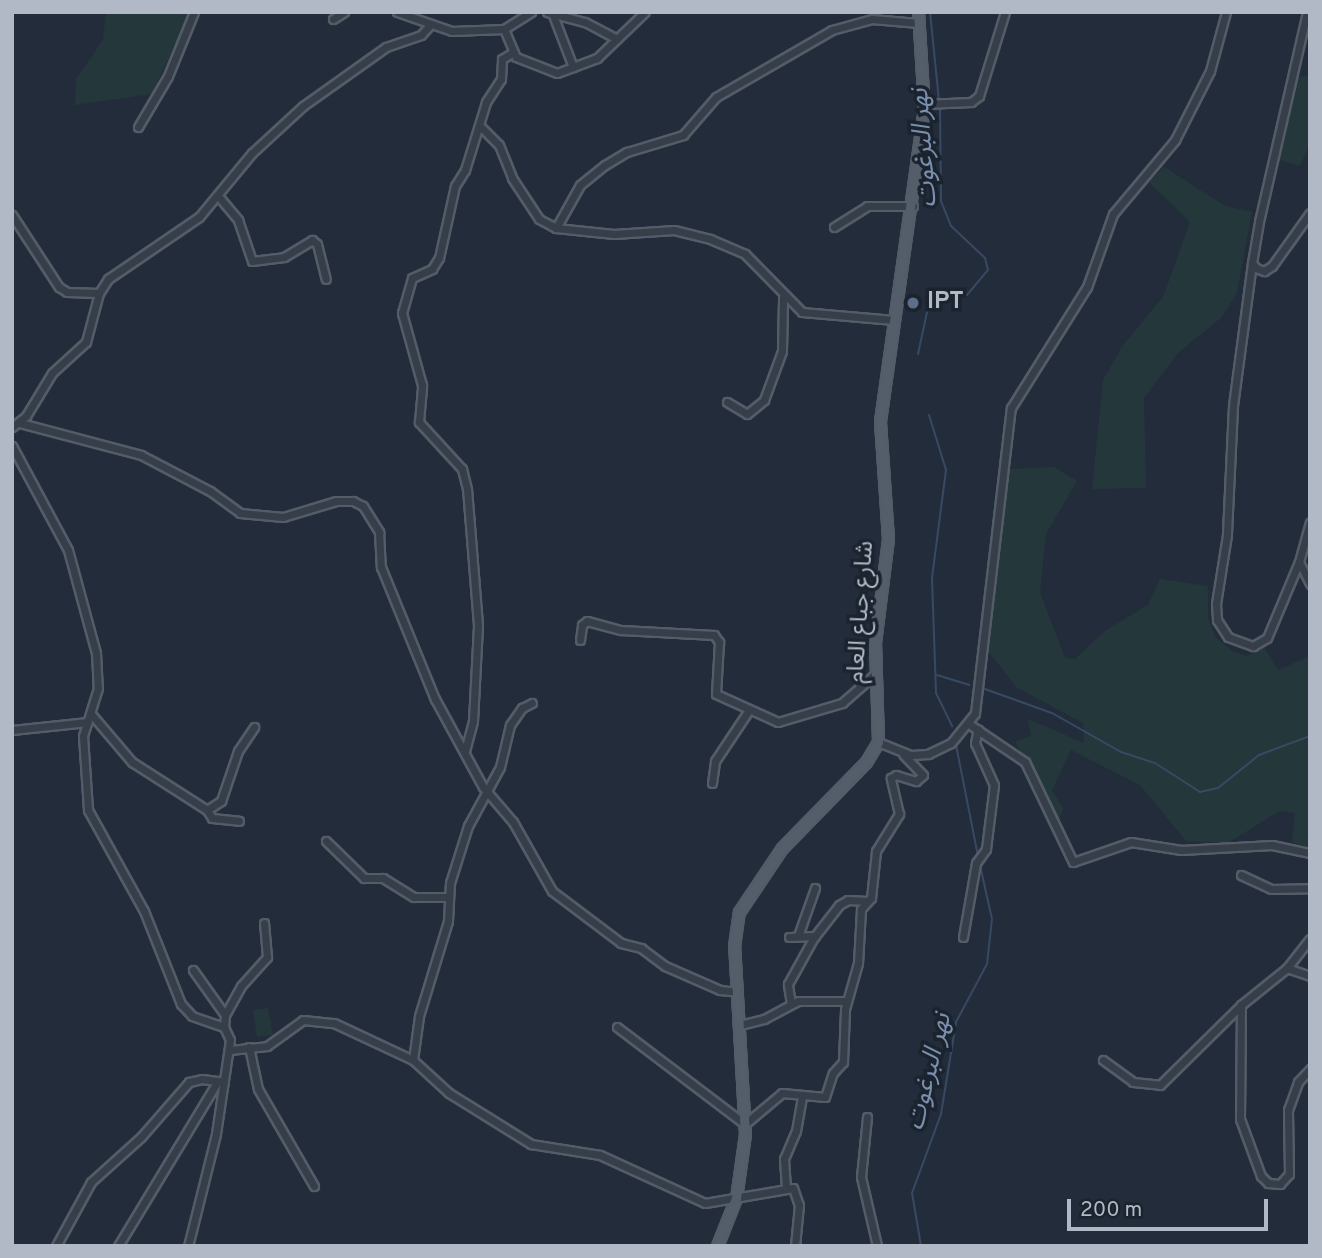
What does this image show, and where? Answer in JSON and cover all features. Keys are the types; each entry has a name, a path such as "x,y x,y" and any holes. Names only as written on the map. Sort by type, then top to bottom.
{"main road":[{"name":"شارع جباع العام","path":"878,742 874,675 888,539 880,421 913,206 924,104 918,17"},
{"path":"717,1246 736,1198 745,1124 735,929 751,889 819,806 871,757 878,742"}],"street":[{"path":"138,127 168,76 194,12"},
{"path":"333,19 344,12"},
{"path":"397,12 406,13 430,26 452,31 504,29 531,12"},
{"path":"504,29 512,54 553,72 573,68 597,58 645,12"},
{"path":"924,104 971,102 979,96 1005,12"},
{"path":"878,742 900,752 919,755 936,751 969,724 978,695 981,635 1011,408 1087,287 1113,214 1175,140 1210,71 1226,12"},
{"path":"1307,12 1252,262 1233,406 1227,535 1216,604 1217,620 1228,637 1249,646 1265,640 1299,562 1310,522"},
{"path":"550,13 584,22 617,39"},
{"path":"550,13 573,68"},
{"path":"556,228 580,185 611,161 683,135 716,97 758,77 832,30 873,19 918,17"},
{"path":"430,26 421,35 386,47 293,114 252,153 219,197 169,242 108,279 99,293 86,342 52,373 16,425 141,455 204,487 240,513 283,517 336,501 359,503 379,532 383,572 430,687 487,792 513,822 545,881 562,902 621,943 641,948 665,967 720,990 738,992"},
{"path":"465,751 474,721 478,625 467,489 462,468 419,422 421,380 402,317 412,278 432,269 439,258 455,186 481,127 486,102 501,79 502,59 512,54"},
{"path":"481,127 499,145 512,178 539,219 556,228 614,234 674,230 710,239 749,257 783,297 809,314 894,320"},
{"path":"219,197 238,220 251,261 284,257 312,240 319,250 326,279"},
{"path":"834,228 867,206 913,206"},
{"path":"1252,262 1259,271 1268,269 1310,213"},
{"path":"12,215 63,290 99,293"},
{"path":"727,402 747,414 764,400 782,351 783,297"},
{"path":"12,446 72,562 99,668 83,747 89,810 144,911 181,1004 192,1016 224,1027"},
{"path":"1299,562 1310,584"},
{"path":"580,640 582,625 587,621 621,630 712,635 719,642 714,692 749,710 784,722 842,703 874,675"},
{"path":"413,1060 419,1016 448,921 447,897 468,826 500,767 510,724 522,708 532,703"},
{"path":"712,783 715,761 749,710"},
{"path":"12,730 90,719"},
{"path":"90,719 132,762 206,810 212,818 239,821"},
{"path":"969,724 1025,762 1073,862 1131,842 1181,850 1272,845 1310,853"},
{"path":"206,810 221,802 238,751 254,727"},
{"path":"963,937 977,860 985,851 994,785 975,743 978,729"},
{"path":"617,1027 745,1124 779,1095 825,1097 833,1073 843,1062 846,1001 858,963 861,909 868,901 876,851 899,814 891,778 896,775 915,781 923,775 900,752"},
{"path":"326,841 363,878 383,878 414,897 447,897"},
{"path":"1241,875 1270,889 1310,888"},
{"path":"798,936 815,887"},
{"path":"791,1004 788,984 814,937 839,905 848,900 868,901"},
{"path":"188,1246 204,1190 221,1082 229,1050 224,1027 225,1014 242,984 267,957 264,923"},
{"path":"789,937 814,937"},
{"path":"1103,1060 1133,1082 1160,1085 1241,1005 1287,968 1310,939"},
{"path":"1287,968 1310,976"},
{"path":"193,970 225,1014"},
{"path":"740,1025 764,1019 791,1004 846,1001"},
{"path":"1241,1005 1240,1119 1261,1176 1268,1183 1280,1184 1289,1174 1288,1110 1298,1082 1310,1069"},
{"path":"229,1050 267,1045 303,1020 318,1018 413,1060 449,1093 531,1144 600,1155 676,1193 717,1204 731,1213"},
{"path":"249,1047 258,1089 314,1186"},
{"path":"56,1246 74,1206 107,1165 141,1137 189,1082 221,1082"},
{"path":"118,1246 221,1082"},
{"path":"786,1188 785,1160 796,1131 802,1096"},
{"path":"867,1117 863,1192 877,1246"},
{"path":"717,1204 786,1188 795,1190 799,1205 795,1246"}],"green space":[{"path":"106,12 190,12 152,94 75,105 76,79 103,40"},
{"path":"1310,75 1310,144 1300,166 1277,159 1294,79"},
{"path":"1164,167 1225,206 1252,212 1237,293 1222,317 1178,353 1144,398 1146,488 1092,489 1103,380 1123,345 1163,297 1190,222 1149,182"},
{"path":"1054,467 1077,481 1046,534 1040,592 1065,658 1075,659 1106,630 1148,605 1160,579 1208,586 1208,618 1215,637 1234,652 1247,656 1264,647 1278,670 1310,656 1310,848 1292,842 1295,813 1279,811 1228,843 1186,841 1140,785 1071,750 1052,790 1063,808 1058,824 1015,742 1031,736 1028,719 1084,743 1083,723 1016,687 982,643 995,580 1000,496 1010,469"},
{"path":"268,1008 273,1035 257,1037 253,1010"}],"waterway":[{"name":"نهر البرغوت","path":"930,12 939,100"},
{"name":"نهر البرغوت","path":"918,354 927,312 938,300 967,295 988,270 985,258 951,226 941,201 940,105"},
{"name":"نهر البرغوت","path":"929,415 946,470 932,578 936,693 952,726"},
{"path":"937,675 969,685"},
{"path":"982,688 1052,713 1121,752 1155,763 1200,792 1218,788 1259,755 1310,736"},
{"name":"نهر البرغوت","path":"956,745 978,856"},
{"name":"نهر البرغوت","path":"921,1246 912,1193 941,1114 956,1022 987,964 992,919 979,861"}],"place":[{"name":"IPT","path":"913,303"}]}
